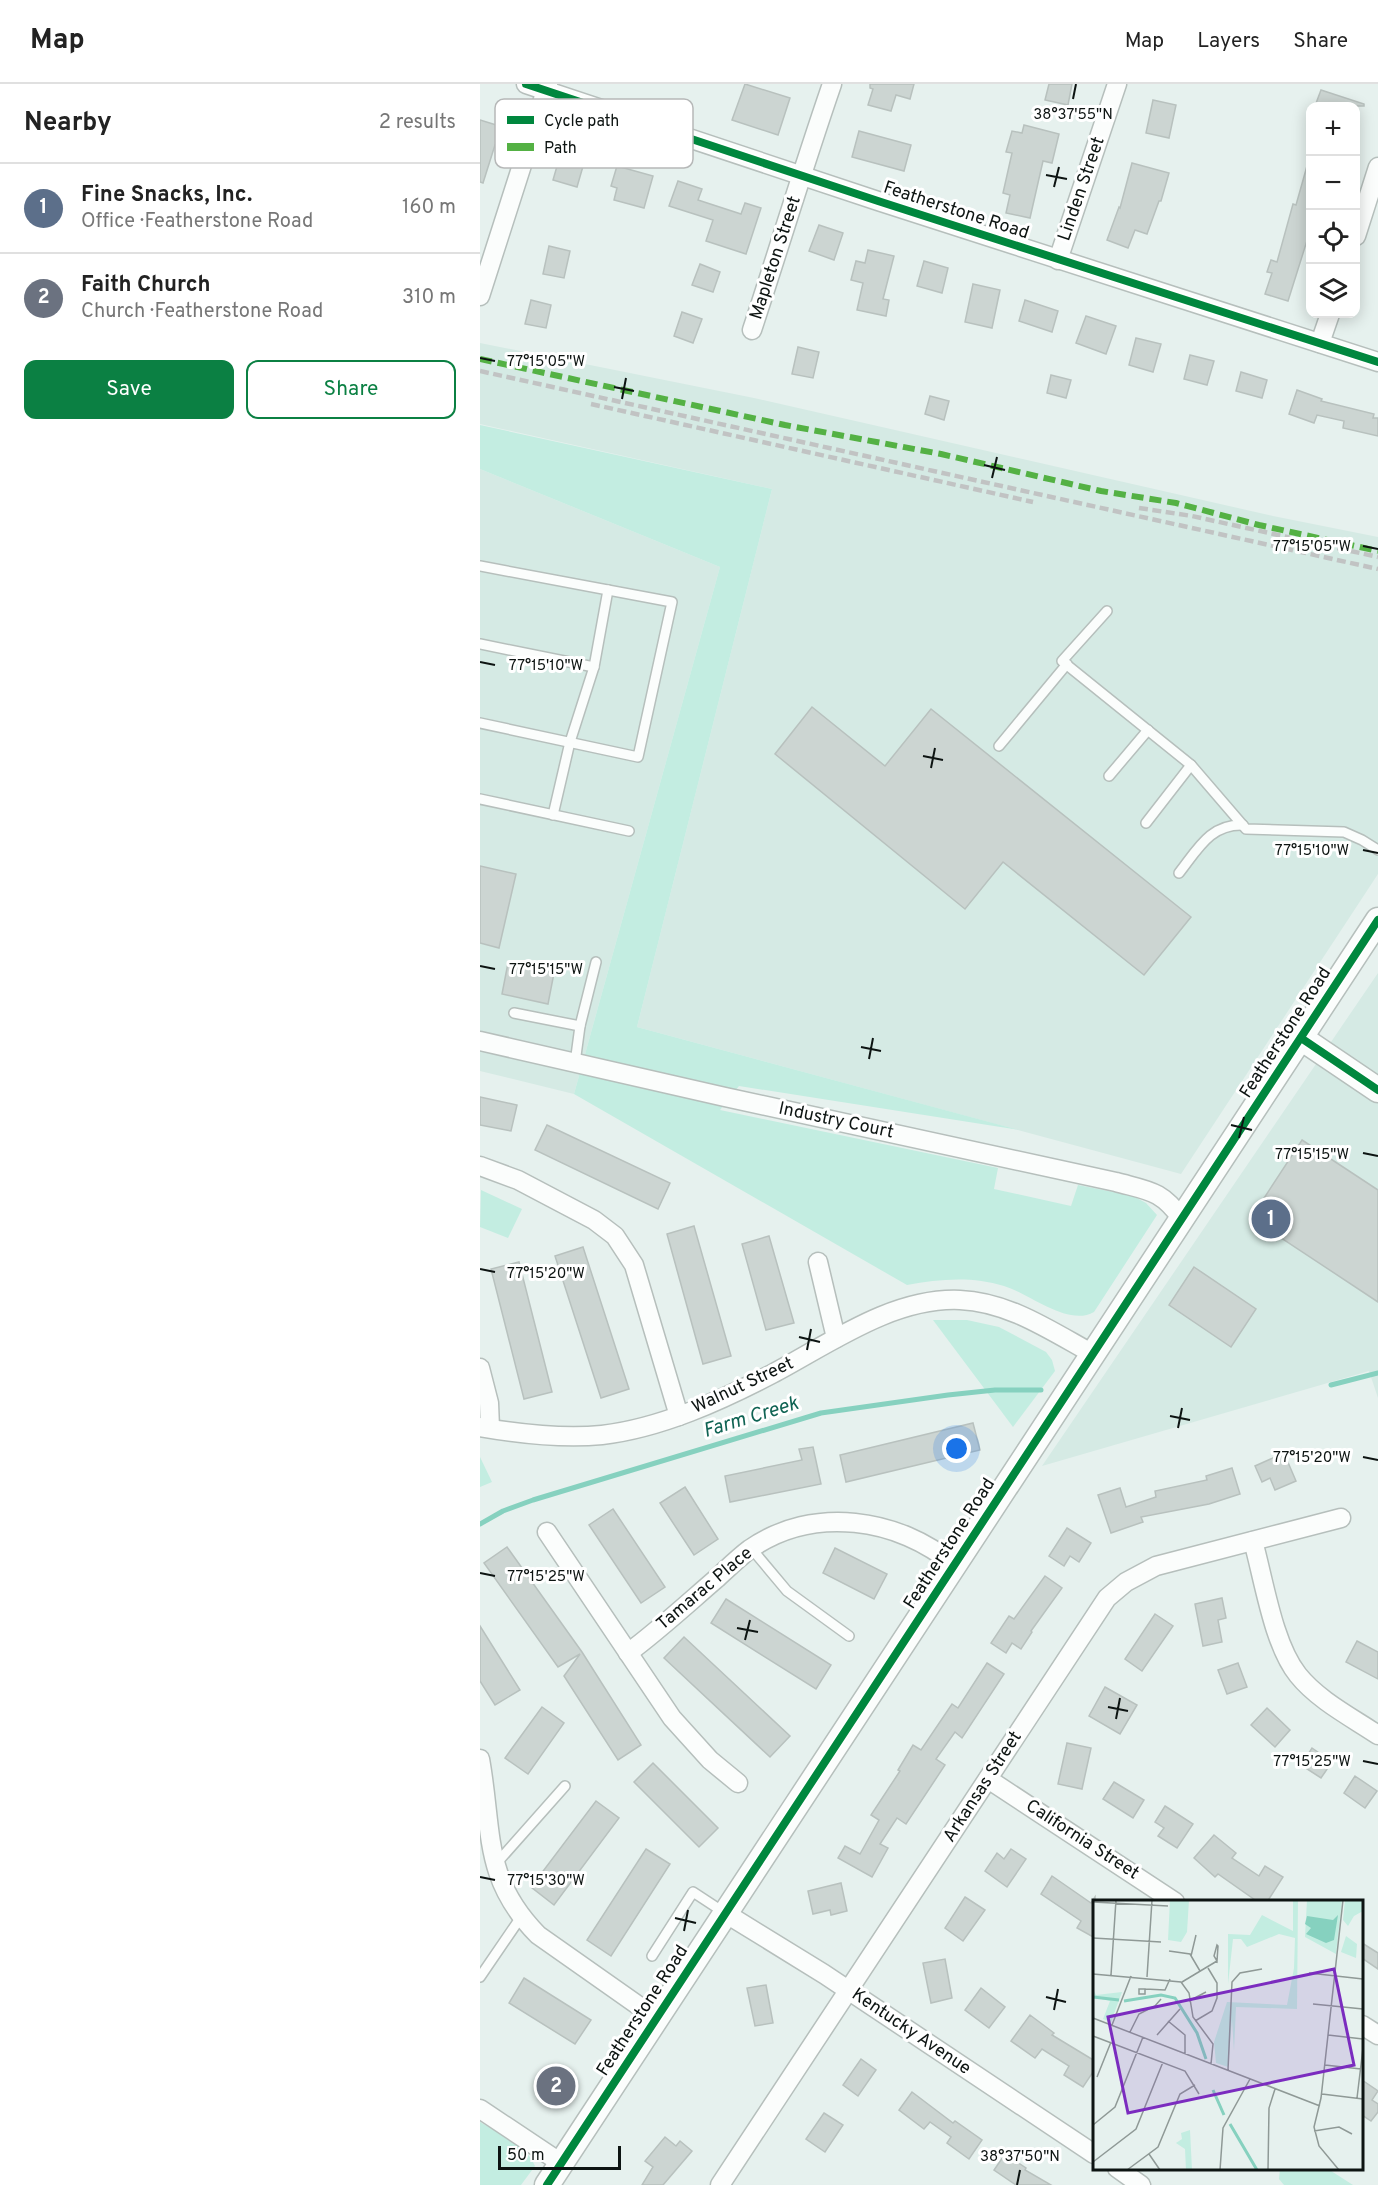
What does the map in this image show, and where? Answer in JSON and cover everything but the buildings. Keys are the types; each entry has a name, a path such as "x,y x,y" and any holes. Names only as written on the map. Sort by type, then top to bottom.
{"street":[{"name":"Featherstone Road","path":"526,84 547,87 582,99"},
{"name":"Mapleton Street","path":"752,330 832,84"},
{"name":"Linden Street","path":"1058,260 1117,84"},
{"name":"Featherstone Road","path":"693,137 1058,260 1378,362"},
{"path":"1360,223 1378,167"},
{"path":"480,296 521,168"},
{"path":"1320,343 1329,318"},
{"name":"Featherstone Road","path":"547,2185 1378,920"},
{"path":"1301,1038 1378,1090"},
{"name":"Industry Court","path":"480,1041 1116,1182 1158,1194 1169,1202 1182,1219"},
{"path":"480,1166 518,1180 594,1220 615,1236 634,1265 679,1416"},
{"path":"818,1262 836,1338"},
{"name":"Walnut Street","path":"485,1428 527,1435 564,1437 602,1435 639,1429 679,1416 762,1379 836,1338 897,1310 921,1303 959,1300 994,1305 1018,1314 1093,1354"},
{"path":"480,1368 489,1403 485,1428"},
{"name":"Arkansas Street","path":"720,2185 1099,1611 1117,1588 1156,1566 1341,1518"},
{"name":"Tamarac Place","path":"628,1653 751,1548 787,1531 839,1521 865,1523 915,1538 939,1551 954,1565"},
{"path":"547,1532 672,1718 690,1740 738,1784"},
{"path":"1253,1541 1278,1636 1286,1657 1299,1676 1318,1694 1378,1735"},
{"path":"480,1759 495,1865 511,1903 538,1935 657,2018"},
{"name":"California Street","path":"988,1779 1172,1900"},
{"name":"Kentucky Avenue","path":"725,1913 849,1991 1093,2153"},
{"path":"1363,2026 1378,2035"},
{"path":"480,2109 561,2163"},
{"path":"1118,2170 1141,2185"}],"lane":[{"path":"480,566 672,602 638,757 480,723"},
{"path":"553,814 570,742 594,667 608,590"},
{"path":"1107,611 1062,661 1191,765 1246,829 1344,832 1378,850"},
{"path":"480,644 594,667"},
{"path":"999,746 1067,664"},
{"path":"1109,776 1148,730"},
{"path":"1146,823 1191,765"},
{"path":"480,799 629,831"},
{"path":"1179,873 1211,834 1229,825 1243,825"},
{"path":"575,1063 580,1026 596,962"},
{"path":"514,1013 580,1026"},
{"path":"751,1548 787,1591 849,1636"},
{"path":"495,1865 565,1786"},
{"path":"652,1956 693,1892 725,1913"},
{"path":"480,1977 521,1917"}],"shaded area":[{"path":"480,343 754,398 1273,516 1378,537 1378,874 1181,1174 637,1027 772,489 480,424"},
{"path":"480,469 720,567 574,1094 480,1071"},
{"path":"1378,973 1378,1398 1369,1371 1042,1466"}],"green space":[{"path":"480,425 772,489 637,1027 1019,1130 739,1086 720,1110 998,1168 994,1189 1071,1206 1078,1185 1133,1196 1146,1203 1157,1215 1094,1312 1084,1316 1061,1312 1004,1286 980,1281 943,1280 907,1285 574,1094 720,567 480,469"},
{"path":"481,1190 522,1209 508,1238 480,1227"},
{"path":"933,1320 967,1320 999,1327 1046,1352 1052,1360 1055,1371 1013,1427"},
{"path":"480,1457 492,1482 480,1487"},
{"path":"480,2122 511,2140 531,2159 535,2166 521,2185 480,2185"},
{"path":"1280,2170 1330,2170 1353,2185 1284,2185 1279,2179"}],"waterway":[{"name":"Farm Creek","path":"1331,1385 1378,1373"},
{"name":"Farm Creek","path":"480,1524 503,1511 533,1500 821,1413 995,1390 1041,1390"}],"railway":[{"path":"480,371 1378,569"},
{"path":"591,404 1033,502"},
{"path":"1139,508 1192,516 1378,557"}],"marked path":[{"path":"480,359 785,425 941,454 1101,491 1176,503 1259,525 1378,551"}],"cycle path":[{"path":"526,84 571,99"},
{"path":"693,140 1378,362"},
{"path":"547,2185 1378,920"},
{"path":"1301,1038 1378,1090"}],"place":[{"name":"Fine Snacks, Inc.","path":"1271,1219"},
{"name":"Faith Church","path":"556,2086"}]}
